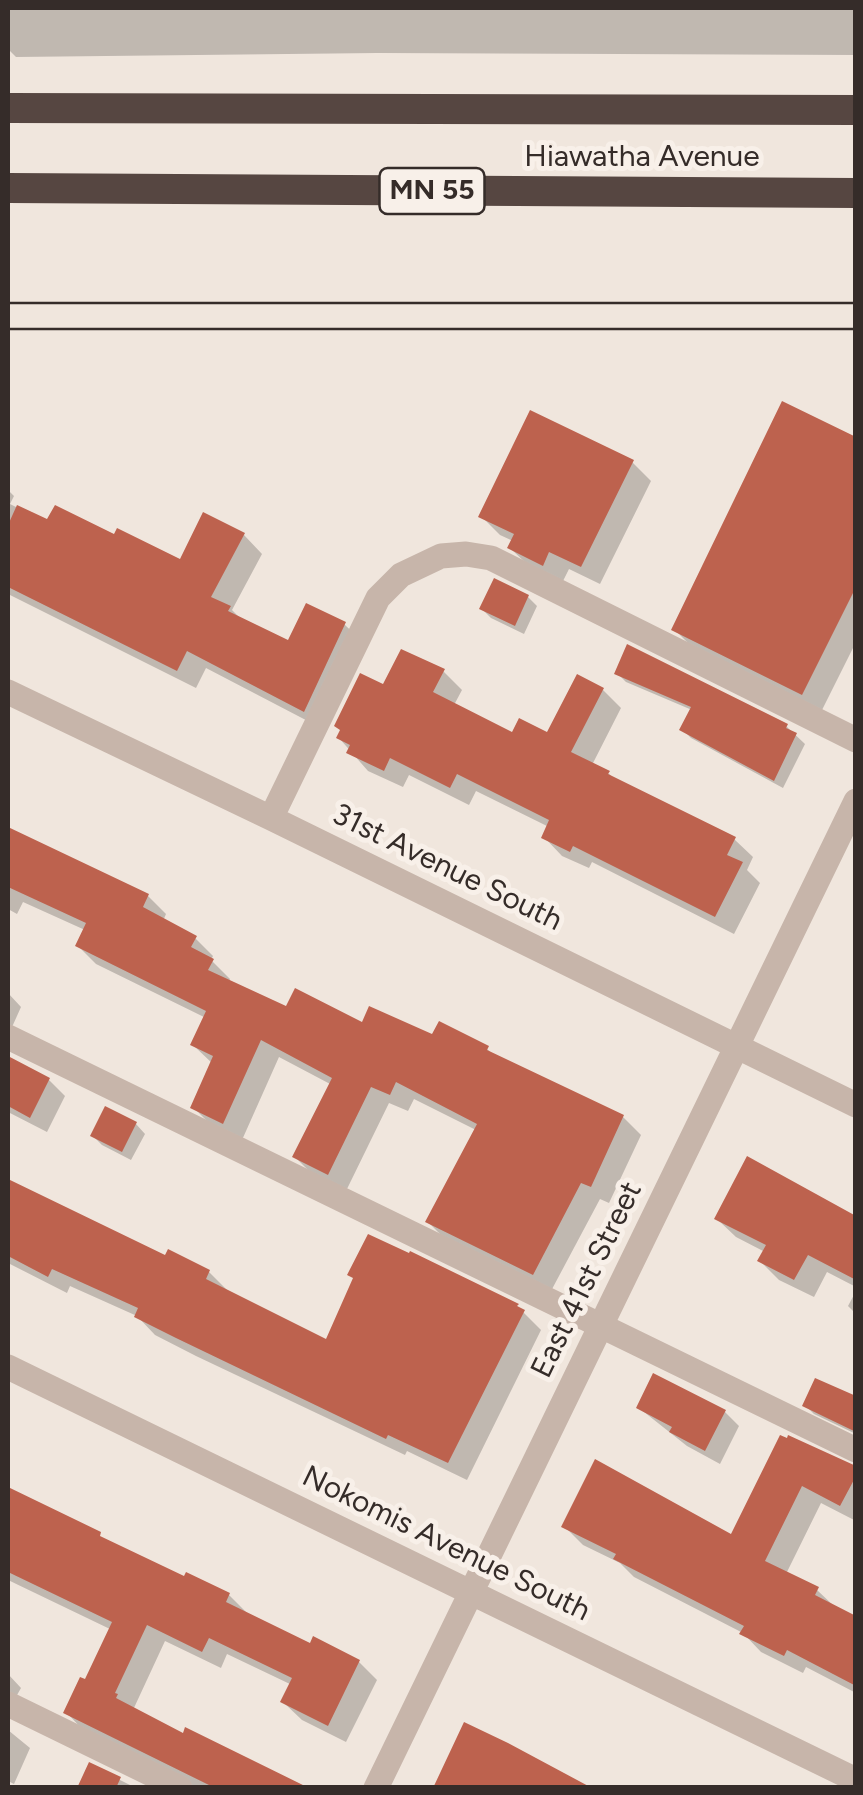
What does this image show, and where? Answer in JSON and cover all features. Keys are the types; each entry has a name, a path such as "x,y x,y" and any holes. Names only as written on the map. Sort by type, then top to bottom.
{"highway":[{"name":"Hiawatha Avenue","path":"8,108 856,110"},
{"name":"Hiawatha Avenue","path":"8,188 856,193"}],"street":[{"path":"272,818 378,598 401,575 441,556 466,554 490,558 856,740"},
{"name":"31st Avenue South","path":"8,692 856,1105"},
{"name":"East 41st Street","path":"376,1788 856,801"},
{"path":"8,1037 856,1450"},
{"name":"Nokomis Avenue South","path":"8,1367 856,1780"},
{"path":"8,1704 180,1788"}],"building":[{"path":"782,401 856,437 856,587 802,695 671,630"},
{"path":"530,410 634,460 581,567 549,552 543,566 507,548 514,534 478,517"},
{"path":"17,505 47,519 55,505 114,534 117,528 180,559 203,512 245,533 211,597 231,606 228,611 288,640 306,603 346,622 304,712 187,651 177,671 8,587 8,525"},
{"path":"494,578 529,595 515,626 479,609"},
{"path":"627,644 788,724 786,728 797,733 774,781 679,730 691,707 614,674"},
{"path":"401,649 445,669 433,692 512,732 519,718 547,732 577,674 604,688 571,752 736,837 727,855 743,862 715,917 573,846 570,852 541,838 549,820 457,774 450,788 390,758 384,771 346,753 350,745 336,738 340,730 334,726 360,673 383,684"},
{"path":"8,827 149,894 143,907 197,936 191,947 214,959 208,970 286,1006 295,988 362,1022 369,1006 432,1034 439,1021 489,1046 487,1050 624,1115 591,1187 581,1183 533,1275 425,1222 477,1124 396,1082 390,1095 371,1087 328,1175 292,1157 332,1078 261,1040 223,1124 190,1108 213,1056 190,1045 206,1011 75,946 86,923 8,887"},
{"path":"8,1056 50,1078 30,1118 8,1106"},
{"path":"105,1106 137,1122 122,1152 90,1136"},
{"path":"747,1156 856,1216 856,1280 808,1255 794,1280 757,1261 766,1245 714,1219"},
{"path":"8,1179 165,1255 168,1249 210,1270 206,1279 326,1339 353,1278 347,1275 368,1234 525,1310 448,1463 388,1435 386,1439 134,1317 138,1308 52,1269 48,1277 8,1256"},
{"path":"653,1373 726,1410 705,1451 636,1408"},
{"path":"815,1378 856,1396 856,1432 802,1406"},
{"path":"780,1435 788,1435 856,1466 856,1476 840,1506 802,1486 765,1561 819,1587 815,1595 856,1616 856,1686 787,1650 784,1656 739,1634 744,1626 613,1559 616,1554 561,1527 595,1459 731,1534"},
{"path":"8,1487 101,1532 100,1536 230,1593 226,1602 310,1643 313,1636 360,1660 328,1726 280,1702 292,1678 209,1638 202,1652 147,1625 115,1693 116,1698 183,1733 185,1727 309,1788 215,1788 63,1713 80,1677 85,1679 112,1622 8,1572"},
{"path":"464,1722 508,1743 592,1788 433,1788"},
{"path":"89,1762 121,1777 116,1788 77,1788"}],"tram line":[{"path":"8,303 856,303"},
{"path":"8,329 856,329"}]}
